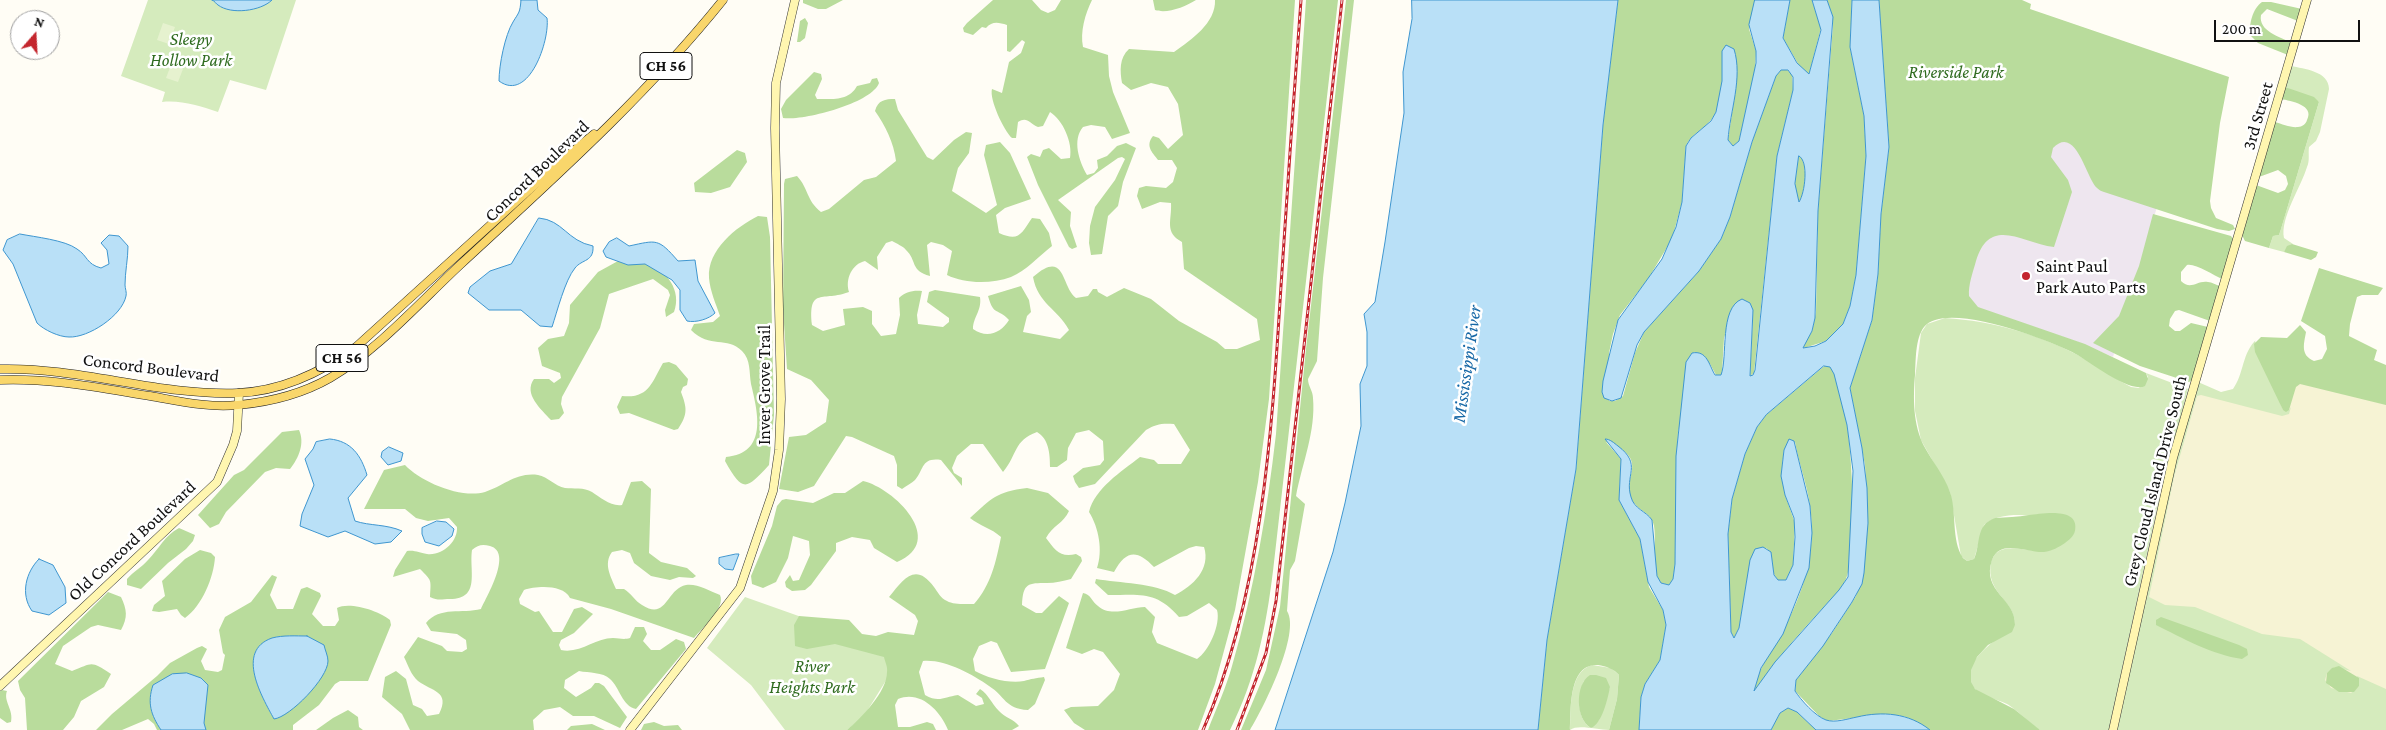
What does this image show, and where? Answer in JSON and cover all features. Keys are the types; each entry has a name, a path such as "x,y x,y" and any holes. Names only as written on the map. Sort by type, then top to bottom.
{"main road":[{"name":"CH 56","path":"604,127 665,68 723,0"},
{"name":"Concord Boulevard","path":"0,369 59,371 180,390 239,393 282,386 314,373 340,359 356,347 561,161 604,127"},
{"name":"Concord Boulevard","path":"0,380 61,382 203,405 238,405 271,400 308,389 351,364 568,165 604,127"}],"street":[{"name":"Inver Grove Trail","path":"630,730 740,588 773,491 779,450 781,399 775,128 776,83 795,0"},
{"name":"3rd Street","path":"2237,241 2307,0"},
{"name":"Grey Cloud Island Drive South","path":"2113,730 2173,458 2237,241"},
{"name":"Old Concord Boulevard","path":"0,686 217,482 237,431 239,393"}],"shaded area":[{"path":"2046,15 2198,67 2113,357 2078,342 1961,302"},
{"path":"2286,362 2386,396 2386,730 2117,730 2155,549 2197,386 2270,410"}],"green space":[{"name":"Sleepy Hollow Park","path":"148,0 296,0 266,90 230,80 218,112 183,103 162,102 165,92 121,76"},
{"path":"803,0 843,0 826,9 818,9 803,3"},
{"path":"993,0 1032,0 1041,10 1048,13 1055,10 1061,0 1092,0 1084,23 1083,47 1108,55 1109,76 1113,92 1130,133 1112,139 1105,127 1091,125 1083,127 1077,144 1079,157 1087,175 1094,173 1098,168 1097,160 1107,156 1117,146 1126,143 1136,148 1123,182 1118,206 1108,216 1102,254 1091,255 1089,243 1090,226 1095,207 1115,180 1125,159 1122,157 1118,158 1058,200 1071,212 1070,226 1077,247 1072,249 1069,247 1038,185 1027,157 1031,154 1040,157 1043,150 1049,148 1061,159 1070,158 1070,146 1063,126 1050,112 1043,126 1038,127 1026,120 1018,122 1016,138 1012,138 1001,122 993,100 992,89 1002,93 1009,62 1021,53 1025,42 1022,40 1010,52 1007,51 1007,25 1001,23 993,23 986,28 982,27 973,35 964,32 963,28 967,23"},
{"path":"1153,0 1196,0 1181,7 1160,11 1155,10"},
{"path":"1215,0 1295,0 1269,399 1258,482 1235,610 1215,684 1198,730 1085,730 1074,723 1064,710 1071,707 1098,706 1114,690 1120,674 1103,652 1094,649 1082,654 1066,648 1083,593 1088,595 1098,606 1109,611 1115,612 1145,607 1155,617 1152,632 1157,643 1197,659 1210,644 1216,630 1217,610 1209,603 1187,616 1179,617 1171,608 1155,598 1138,595 1108,595 1095,583 1096,579 1137,584 1157,588 1175,595 1188,587 1199,576 1205,563 1206,555 1204,547 1196,546 1154,567 1142,557 1132,554 1123,559 1114,572 1097,568 1100,554 1099,540 1089,512 1092,503 1103,488 1140,457 1154,460 1158,464 1181,464 1190,450 1174,424 1156,425 1146,430 1095,484 1079,488 1073,476 1083,468 1100,465 1104,460 1103,441 1089,430 1076,433 1068,448 1067,460 1057,467 1050,467 1046,443 1037,432 1020,444 1003,472 983,444 971,444 957,456 952,468 954,473 962,478 962,486 941,460 930,460 926,462 915,480 902,489 897,486 897,465 894,456 846,436 814,486 798,492 779,489 789,437 806,435 826,422 829,400 811,380 787,369 783,309 784,184 785,179 797,176 816,208 821,212 829,209 864,180 876,177 896,161 889,134 875,111 878,104 882,101 895,99 898,110 927,157 933,160 954,140 966,132 972,133 969,153 958,168 952,191 986,213 997,205 984,155 986,145 1000,142 1010,153 1031,199 1005,208 996,215 999,233 1011,237 1019,235 1032,218 1040,219 1049,233 1052,246 1027,267 1011,277 987,282 962,280 947,275 952,251 943,245 931,242 927,245 930,276 919,271 903,247 892,241 886,243 877,257 878,270 865,261 860,263 856,265 849,277 849,292 815,300 811,313 812,325 823,331 845,325 843,309 863,307 872,311 872,324 881,336 896,334 900,315 899,298 915,291 922,291 917,315 918,324 943,327 949,322 949,318 927,302 929,292 935,290 980,297 980,306 973,329 983,334 993,333 1006,325 1009,320 992,307 988,296 1021,286 1029,300 1031,312 1027,316 1023,332 1060,339 1069,330 1059,316 1043,300 1035,286 1033,277 1052,266 1061,272 1071,293 1076,298 1088,296 1093,289 1097,289 1098,292 1107,297 1124,288 1151,299 1179,321 1217,342 1225,349 1237,349 1260,340 1257,319 1184,269 1182,242 1173,234 1170,226 1171,203 1160,202 1142,209 1137,196 1139,188 1146,186 1166,188 1173,182 1177,168 1172,160 1158,160 1149,146 1153,136 1159,138 1168,149 1183,135 1178,104 1168,87 1151,83 1131,90 1122,83 1121,78 1123,56 1129,49 1174,52 1195,36 1207,23 1214,8"},
{"path":"1306,0 1338,0 1273,571 1259,652 1239,711 1230,730 1208,730 1230,674 1247,609 1264,522 1276,434"},
{"path":"1346,0 1354,0 1323,278 1317,361 1308,379 1313,395 1312,423 1296,496 1305,504 1295,561 1290,570 1287,611 1290,622 1289,636 1279,671 1263,706 1250,730 1241,730 1266,670 1280,607 1306,349"},
{"path":"1618,0 1755,0 1749,29 1756,51 1755,70 1739,141 1733,146 1728,140 1736,86 1722,51 1722,87 1715,114 1691,138 1686,146 1682,202 1672,239 1648,279 1620,315 1613,334 1609,353 1609,401 1615,401 1623,396 1635,353 1644,332 1699,271 1721,239 1730,217 1752,142 1776,76 1781,70 1786,69 1792,74 1793,90 1777,156 1754,373 1750,376 1753,314 1750,303 1735,305 1724,338 1722,373 1720,376 1716,375 1710,364 1678,431 1675,564 1673,579 1669,585 1661,583 1656,570 1653,522 1635,504 1629,491 1632,462 1628,455 1606,442 1621,459 1619,500 1640,539 1649,587 1663,610 1666,625 1660,660 1645,684 1641,697 1639,730 1609,730 1617,699 1619,675 1610,668 1598,665 1588,666 1576,679 1571,700 1570,730 1538,730 1547,640 1576,469 1603,125"},
{"path":"1790,0 1812,0 1821,28 1809,74 1800,67 1783,38"},
{"path":"1827,0 1852,0 1850,47 1864,116 1866,156 1856,275 1850,306 1843,324 1826,341 1804,348 1802,347 1812,331 1816,312 1818,211 1833,25"},
{"name":"Riverside Park","path":"1879,0 2022,0 2031,4 2030,9 2229,77 2220,123 2210,201 2216,218 2233,225 2235,229 2229,231 2217,229 2101,191 2093,182 2074,147 2068,143 2061,142 2053,148 2051,157 2068,180 2072,192 2054,247 2008,235 1998,235 1990,239 1982,247 1972,274 1969,296 1978,307 2085,344 2146,373 2148,379 2145,386 2138,387 2119,381 2072,352 1996,324 1952,318 1935,320 1924,327 1919,337 1914,393 1916,420 1920,438 1950,492 1955,534 1959,551 1963,558 1967,561 1974,559 1981,530 1984,525 1995,518 2058,513 2072,518 2075,523 2075,531 2072,536 2053,550 2038,552 2008,548 1996,553 1992,560 1991,580 2010,608 2014,616 2015,625 2012,632 1988,645 1977,657 1971,670 1971,682 1975,689 2014,709 2040,730 1930,730 1906,717 1887,714 1828,721 1820,717 1795,691 1796,680 1832,633 1856,596 1868,523 1865,465 1850,388 1872,320 1889,147"},
{"path":"2262,2 2271,2 2302,9 2298,21 2267,9 2261,15 2261,21 2266,29 2292,43 2288,55 2258,43 2251,36 2252,17 2256,8"},
{"path":"805,18 808,23 805,38 797,42 800,21"},
{"path":"163,23 175,27 169,44 157,40"},
{"path":"171,65 183,69 178,82 166,78"},
{"path":"2291,66 2315,72 2325,78 2329,89 2320,132 2316,141 2309,147 2308,164 2285,221 2284,238 2293,244 2284,252 2269,248 2273,236 2279,235 2319,102 2285,87"},
{"path":"814,72 821,74 822,79 815,95 817,99 845,97 854,91 857,86 870,83 872,79 877,78 879,83 874,90 851,104 821,114 783,118 781,109 786,100"},
{"path":"2285,87 2314,97 2319,102 2279,235 2273,236 2269,248 2245,241 2242,235 2256,185 2278,193 2285,190 2288,184 2286,176 2278,170 2259,177 2275,122 2299,127 2306,123 2309,115 2305,107 2281,99"},
{"path":"737,150 745,153 747,162 730,187 711,193 695,192 694,183"},
{"path":"1800,155 1803,160 1805,179 1799,202 1795,178 1796,165"},
{"path":"2153,214 2231,236 2234,240 2222,279 2199,267 2190,265 2187,265 2181,272 2181,281 2185,284 2211,282 2220,286 2210,321 2179,310 2175,311 2170,319 2169,326 2175,331 2180,331 2191,323 2208,327 2192,380 2189,382 2140,366 2093,343 2119,316 2139,266"},
{"path":"758,216 767,217 770,237 774,415 769,465 750,483 745,484 736,479 725,461 726,457 739,454 749,448 757,430 756,407 747,358 742,351 730,344 705,339 691,330 694,324 713,322 720,316 709,278 713,258 724,241 732,233"},
{"path":"2292,244 2318,252 2316,257 2311,260 2284,252 2287,246"},
{"path":"618,261 645,264 666,276 671,282 676,296 674,312 666,317 665,310 670,295 668,290 653,279 609,294 600,328 562,397 561,404 564,413 559,419 551,420 538,406 532,396 531,385 534,379 549,379 554,383 561,378 560,373 542,366 538,348 548,339 564,336 569,323 570,305 598,272"},
{"path":"2319,268 2383,288 2378,295 2362,295 2357,297 2349,336 2377,350 2374,360 2386,365 2386,405 2300,384 2296,387 2289,410 2286,412 2283,410 2255,352 2254,344 2261,337 2287,338 2300,325 2306,332 2304,349 2307,356 2314,361 2322,359 2327,349 2325,336 2301,321"},
{"path":"1945,318 1981,322 2035,336 2069,350 2131,387 2139,388 2148,377 2146,373 2188,389 2161,489 2109,730 2040,730 2007,704 1978,692 1969,681 1969,672 1973,662 1990,645 2015,625 2011,609 1992,582 1990,573 1994,555 2000,551 2014,548 2038,551 2052,549 2069,539 2075,530 2073,522 2027,515 2003,516 1984,525 1974,559 1967,561 1961,556 1950,492 1921,440 1915,411 1915,378 1921,333 1927,324"},
{"path":"2255,341 2283,410 2289,410 2291,407 2289,414 2282,416 2201,395 2197,396 2174,477 2149,597 2165,605 2195,607 2262,634 2300,639 2351,671 2335,667 2327,673 2325,680 2331,688 2351,693 2359,686 2357,676 2386,689 2386,730 2117,730 2170,482 2198,382 2221,392 2233,389 2237,383 2248,350"},
{"path":"669,362 676,365 688,379 687,385 683,387 681,392 686,411 678,429 674,430 629,413 620,414 617,407 622,396 638,395 644,392 649,388 663,363"},
{"path":"1824,366 1829,366 1837,379 1844,403 1853,504 1850,563 1846,579 1835,595 1793,641 1754,691 1759,673 1794,609 1808,566 1812,522 1807,490 1795,442 1784,450 1782,467 1785,495 1795,523 1793,565 1786,580 1778,580 1775,576 1771,555 1766,548 1747,580 1739,628 1734,638 1731,632 1728,534 1732,499 1745,454 1757,427 1766,415"},
{"path":"299,430 301,435 300,450 290,469 276,468 265,472 226,512 219,524 210,528 198,515 234,475 244,470 282,432"},
{"path":"405,465 431,483 453,491 475,494 485,492 517,477 538,475 561,487 589,490 614,505 622,505 631,482 642,481 651,489 649,553 661,562 687,568 696,576 693,578 679,577 670,580 651,576 634,563 630,553 622,550 612,552 608,561 610,575 616,589 624,589 642,605 650,609 657,609 662,607 679,588 686,585 694,585 720,595 720,606 694,638 611,609 570,598 567,593 556,588 542,587 524,590 519,599 520,604 535,612 539,611 553,632 562,632 574,609 582,607 593,614 574,633 561,640 559,645 561,650 575,650 600,640 630,638 635,627 644,627 647,634 643,641 651,650 660,650 676,639 684,642 686,649 636,709 624,701 610,679 604,675 579,671 565,680 564,688 576,697 591,688 595,683 604,686 627,717 620,728 594,716 573,716 560,707 544,710 533,720 534,730 410,730 402,714 382,697 385,677 396,671 406,679 413,705 422,709 427,716 439,714 443,701 441,696 416,679 404,657 418,637 442,646 447,651 462,652 467,649 466,640 457,634 431,631 426,623 438,614 445,612 481,609 493,585 499,565 499,557 496,550 490,546 480,545 472,550 472,582 470,589 460,598 440,600 430,597 430,581 420,569 393,577 395,570 407,551 427,554 439,553 452,542 457,532 457,527 449,518 428,521 416,518 405,509 364,509 384,470"},
{"path":"863,481 889,494 911,516 917,529 918,541 911,553 897,562 874,548 870,540 852,537 836,543 836,551 811,585 805,590 792,591 786,587 785,582 790,575 793,581 799,580 810,555 809,541 793,536 788,558 776,582 763,588 752,584 751,576 772,526 777,506 782,500 813,503 834,493 845,493"},
{"path":"1027,488 1048,493 1069,511 1046,538 1058,552 1066,555 1076,554 1081,557 1082,561 1071,579 1053,583 1035,583 1025,588 1022,605 1036,613 1042,613 1059,596 1069,603 1045,669 1011,672 997,643 991,641 979,646 973,659 975,671 999,680 1018,682 1044,677 1045,680 1035,704 1028,710 1014,707 994,690 974,677 958,668 940,662 923,661 919,672 925,695 934,699 942,699 958,695 976,706 984,704 982,698 976,694 980,689 1001,713 1019,726 1012,730 948,730 940,715 928,704 914,697 906,697 898,699 895,705 898,727 910,727 927,722 933,724 936,730 847,730 866,712 883,688 887,670 884,657 835,644 807,649 795,646 794,625 799,616 849,620 862,634 876,636 888,632 914,635 918,621 915,615 889,597 904,580 915,574 927,579 945,600 957,604 974,604 989,581 1001,537 970,518 995,497"},
{"path":"179,528 195,535 193,541 186,549 141,589 127,585 127,579 146,563 170,534"},
{"path":"200,550 211,553 215,557 210,582 197,606 185,618 177,609 159,612 152,611 154,605 165,596 162,581 185,559"},
{"path":"272,575 277,577 270,595 277,609 293,609 301,589 307,587 320,593 321,596 312,614 323,626 335,626 339,620 337,608 342,606 364,608 379,613 390,620 391,625 368,681 340,681 335,684 319,705 293,725 293,730 157,730 148,719 122,730 96,730 170,663 197,648 202,646 207,649 201,661 205,670 218,672 222,670 225,655 219,630 225,617 251,602"},
{"path":"108,592 121,597 125,606 126,617 121,630 98,625 91,627 63,646 55,664 72,671 92,664 99,666 111,674 104,687 81,701 74,717 63,730 27,730 25,698 20,690 18,681"},
{"name":"River Heights Park","path":"745,597 903,653 864,716 847,730 785,730 751,685 707,648"},
{"path":"2161,617 2239,645 2247,649 2248,655 2242,659 2231,657 2198,645 2156,625 2156,620"},
{"path":"1592,665 1611,668 1619,675 1617,699 1609,730 1591,728 1599,720 1610,687 1584,681 1580,693 1581,713 1586,724 1591,728 1578,727 1570,730 1572,693 1579,675 1584,669"},
{"path":"2339,666 2359,678 2359,686 2354,692 2339,692 2326,683 2327,673 2332,668"},
{"path":"1590,675 1606,678 1610,687 1601,716 1595,726 1591,728 1582,717 1579,702 1582,686 1585,679"},
{"path":"0,691 7,691 6,698 12,718 11,722 7,723 0,718"},
{"path":"1788,708 1797,712 1816,730 1771,730 1780,713"},
{"path":"348,710 358,717 359,727 363,730 316,730 333,718"},
{"path":"654,722 664,726 678,725 682,730 641,730 644,724"},
{"path":"592,724 605,730 567,730 571,726"}],"water":[{"path":"212,0 272,0 261,7 238,11 224,8"},
{"path":"521,0 537,0 538,10 547,18 547,28 541,53 528,77 520,84 510,86 499,81 500,67 507,34 519,12"},
{"name":"Mississippi River","path":"1412,0 1618,0 1603,125 1576,469 1547,640 1538,730 1275,730 1333,552 1361,426 1360,384 1367,366 1367,332 1364,314 1375,302 1385,242 1404,113 1403,72 1412,19"},
{"path":"1755,0 1790,0 1783,38 1797,63 1809,74 1821,30 1812,0 1827,0 1833,17 1818,211 1815,318 1812,331 1803,348 1815,346 1826,341 1843,324 1850,306 1856,275 1866,156 1864,116 1850,47 1852,0 1879,0 1889,147 1872,320 1850,388 1862,448 1867,488 1868,523 1864,573 1862,584 1852,602 1823,646 1796,680 1795,691 1813,711 1826,720 1837,721 1866,715 1886,714 1913,720 1930,730 1816,730 1797,712 1788,708 1780,713 1771,730 1639,730 1641,697 1645,684 1660,660 1666,625 1663,610 1648,582 1640,539 1619,500 1621,459 1605,439 1618,446 1630,459 1629,489 1631,497 1637,507 1652,520 1657,576 1661,583 1669,585 1673,579 1675,564 1676,456 1686,362 1692,353 1701,354 1707,359 1715,375 1721,375 1727,322 1735,304 1742,299 1750,303 1753,310 1750,376 1753,375 1755,370 1777,156 1793,90 1793,77 1788,70 1781,70 1776,76 1752,142 1730,217 1721,239 1699,271 1644,332 1637,345 1621,398 1612,401 1604,398 1602,392 1603,381 1618,320 1662,259 1676,227 1682,202 1686,146 1691,138 1711,121 1716,112 1722,81 1722,51 1726,45 1734,49 1737,71 1737,83 1728,140 1733,146 1739,141 1756,63 1756,51 1749,25","holes":["1799,156 1802,159 1805,170 1803,192 1799,202 1795,184","1824,366 1830,367 1834,374 1847,425 1853,471 1848,577 1839,590 1775,662 1754,691 1761,668 1783,634 1809,568 1812,533 1810,506 1794,441 1789,439 1784,450 1781,476 1785,495 1794,518 1793,565 1786,580 1778,580 1774,575 1771,552 1763,547 1755,549 1750,560 1739,628 1734,638 1731,632 1728,534 1732,499 1745,454 1757,427 1766,415"]},
{"path":"539,218 560,226 577,240 593,246 590,258 578,265 571,273 552,327 540,326 521,310 489,310 468,293 470,287 490,271 511,264"},
{"path":"20,234 58,241 72,246 81,252 92,264 101,268 109,264 107,250 101,243 109,235 119,236 128,246 125,280 126,295 118,311 94,330 77,336 61,336 40,326 37,323 13,264 3,250 7,240"},
{"path":"617,238 629,246 656,243 666,248 678,261 695,260 698,281 715,313 702,320 687,321 680,310 680,290 672,280 645,264 628,265 606,257 603,251 609,242"},
{"path":"330,439 344,443 354,450 362,461 367,475 348,498 355,521 402,531 391,542 375,544 345,531 328,537 300,526 302,514 314,485 305,459 316,442"},
{"path":"389,447 403,453 401,461 388,465 381,457 382,452"},
{"path":"437,521 446,522 454,529 452,536 439,546 425,542 422,534 422,528"},
{"path":"739,554 733,570 725,569 719,564 719,558"},
{"path":"39,559 53,565 65,587 66,603 49,615 32,611 26,598 28,577 34,564"},
{"path":"307,636 324,645 328,659 326,668 322,677 307,696 281,717 274,719 258,687 253,664 255,653 261,644 272,638"},
{"path":"187,673 201,678 208,685 204,723 206,730 161,730 151,709 150,698 153,685 172,674"}],"railway":[{"path":"1203,730 1223,678 1239,624 1261,512 1273,397 1301,0"},
{"path":"1237,730 1266,653 1276,601 1342,0"}],"place":[{"name":"Saint Paul Park Auto Parts","path":"2026,276"}]}
